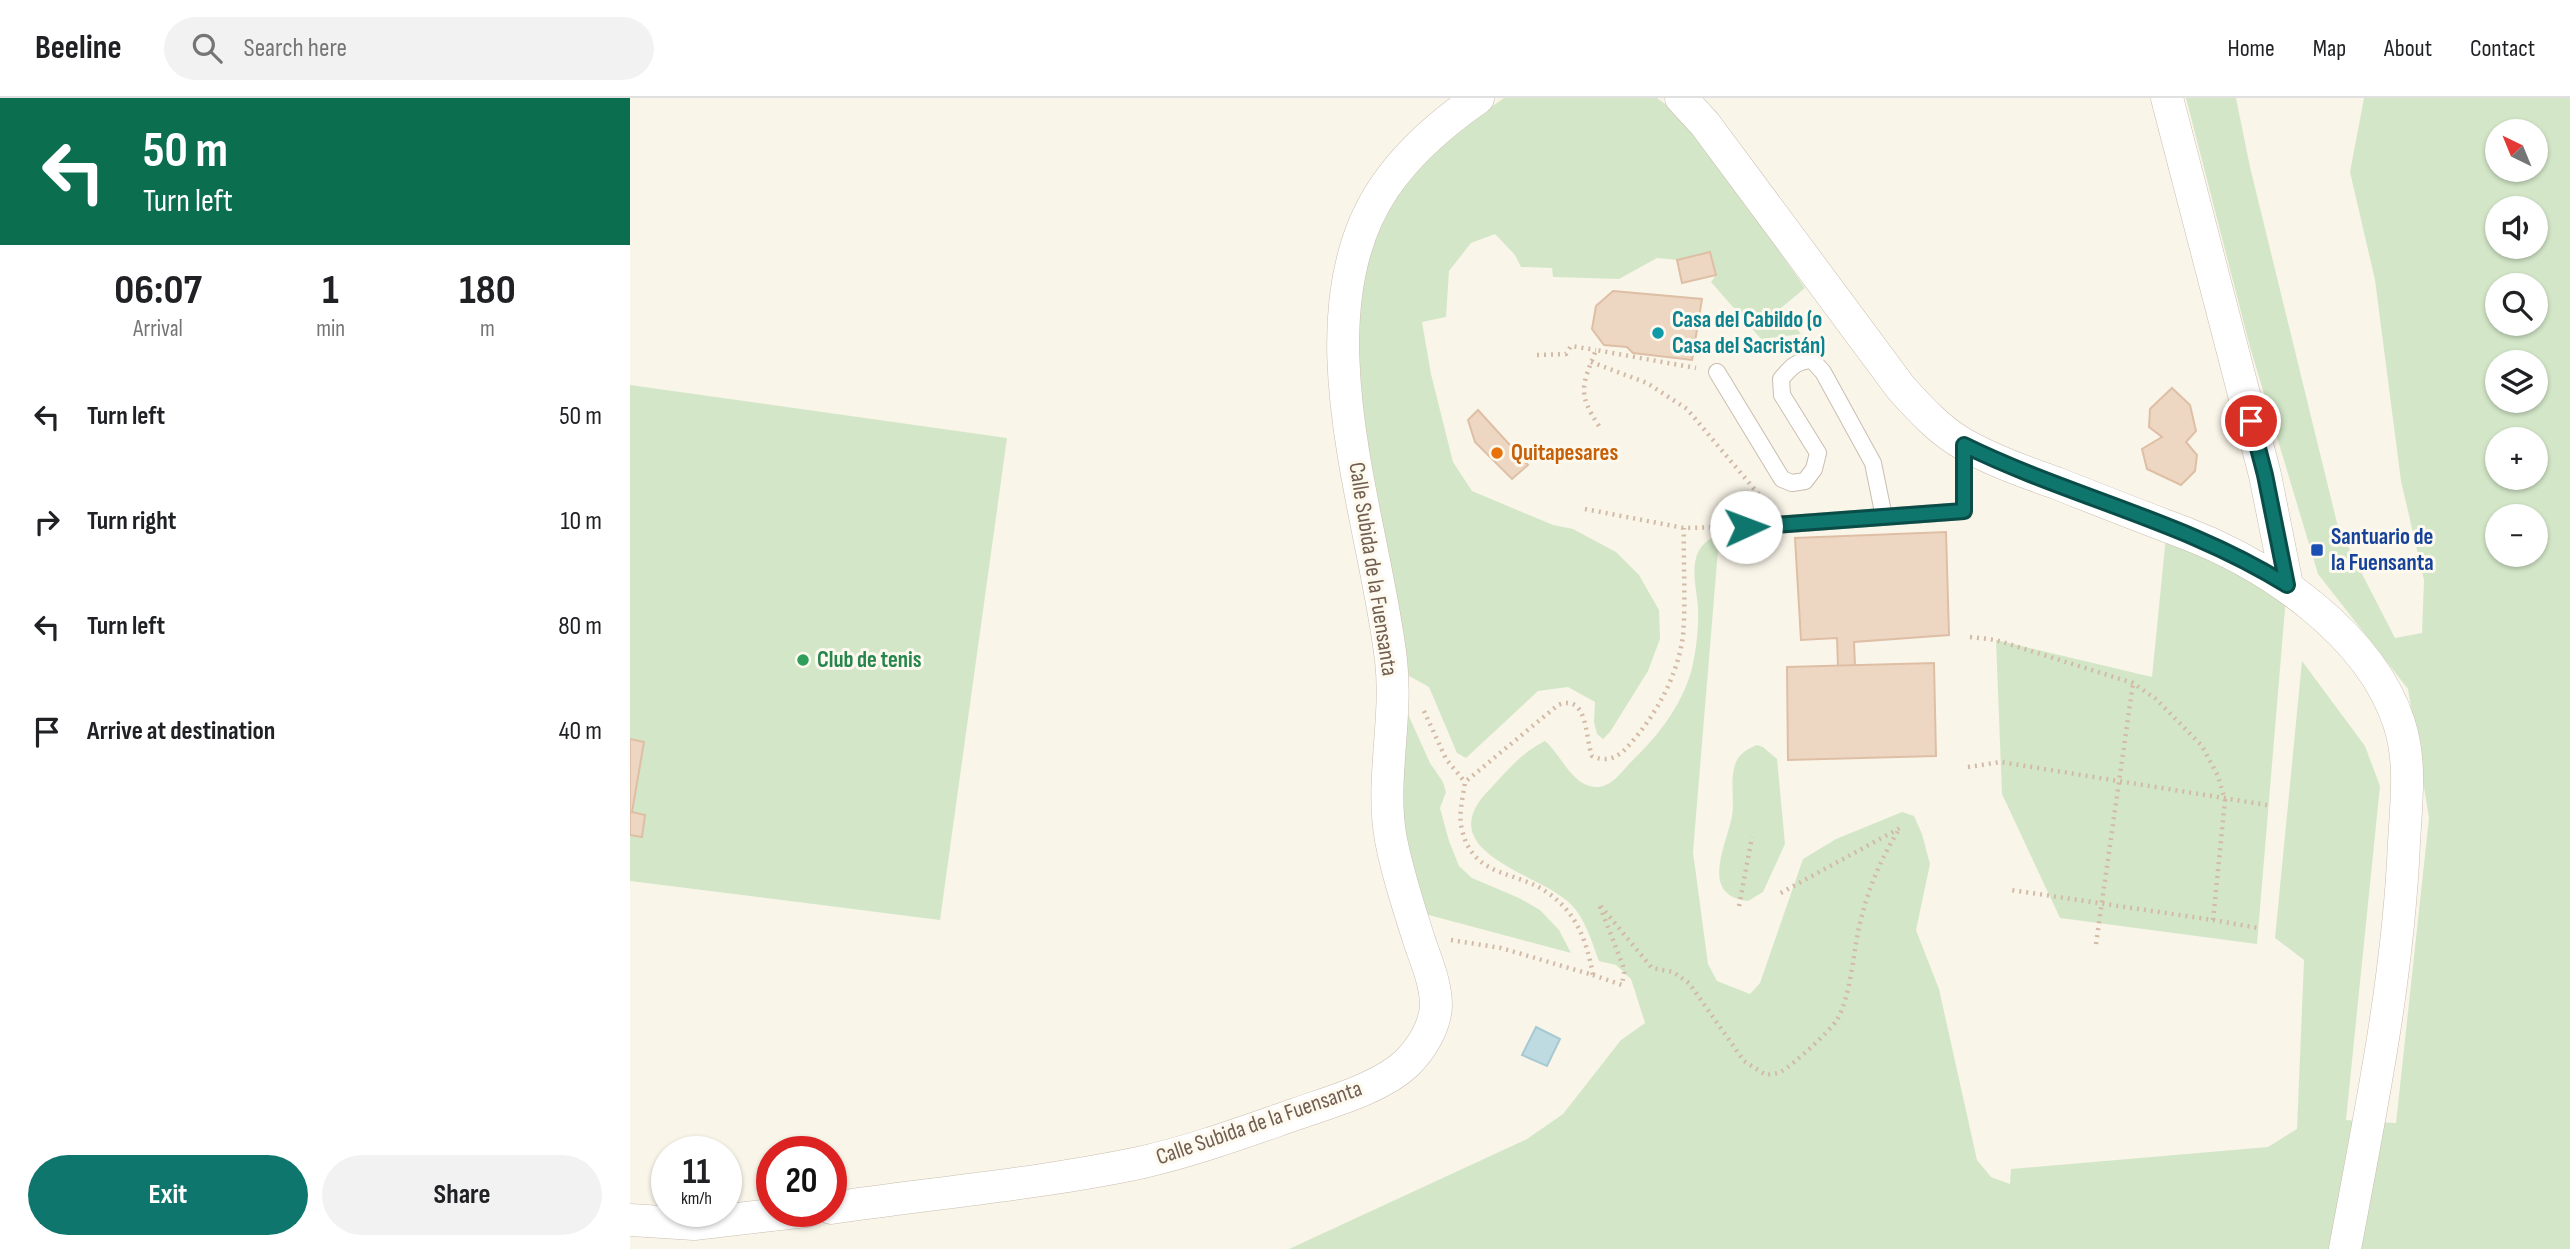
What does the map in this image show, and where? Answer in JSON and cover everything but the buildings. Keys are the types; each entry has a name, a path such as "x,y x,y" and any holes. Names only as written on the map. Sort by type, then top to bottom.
{"street":[{"name":"Calle Subida de la Fuensanta","path":"847,1206 1143,1162 1217,1141 1314,1108 1380,1081 1405,1065 1422,1046 1432,1025 1436,1008 1433,981 1400,880 1389,828 1387,803 1392,666 1348,405 1344,330 1346,296 1352,262 1363,229 1382,191 1404,161 1426,139 1478,98"},
{"path":"1681,98 1705,124 1900,388 1931,420 1964,445 2002,463 2204,540 2258,567 2287,585 2332,624 2372,671 2388,697 2399,722 2406,750 2408,777 2401,907 2389,1012 2345,1249"},
{"path":"2167,98 2265,475 2287,585"},
{"path":"630,1220 694,1224 756,1217"}],"lane":[{"path":"1717,372 1782,479 1792,483 1805,481 1814,469 1818,453 1782,395 1781,379 1791,366 1812,360 1824,372 1873,463 1884,517"},
{"path":"1746,527 1964,511 1964,445"}],"path":[{"path":"1537,355 1566,354 1572,346 1717,372"},
{"path":"1596,350 1584,382 1585,405 1599,426"},
{"path":"1591,362 1647,383 1687,410 1785,526"},
{"path":"1585,509 1684,528 1746,527"},
{"path":"1593,975 1584,938 1567,910 1547,891 1491,869 1467,846 1460,814 1465,782 1565,702 1575,705 1583,713 1587,743 1592,756 1601,760 1612,759 1632,742 1660,702 1683,637 1684,528"},
{"path":"1970,637 1996,640 2133,683 2156,699 2202,746 2218,776 2225,800 2213,920"},
{"path":"2096,944 2133,683"},
{"path":"1392,695 1407,696 1421,703 1446,759 1465,782"},
{"path":"1968,767 2001,762 2267,805"},
{"path":"1418,935 1501,948 1622,985 1625,973 1600,904 1652,968 1673,972 1689,982 1744,1061 1766,1075 1781,1072 1837,1020 1851,977 1858,932 1869,891 1886,849 1900,828 1777,895"},
{"path":"1739,906 1752,837"},
{"path":"2011,890 2258,928"}],"green space":[{"path":"1504,98 1657,98 1687,120 1805,288 1781,308 1801,334 1761,339 1711,282 1716,275 1710,252 1677,260 1657,258 1619,279 1553,277 1552,268 1521,267 1515,255 1495,234 1471,243 1449,271 1446,317 1422,322 1431,374 1453,462 1472,491 1553,525 1573,529 1616,552 1639,575 1659,610 1660,639 1648,671 1603,739 1597,734 1594,722 1595,702 1568,687 1538,691 1466,758 1457,753 1429,687 1409,676 1351,349 1361,268 1384,208 1425,153"},
{"path":"2186,98 2236,98 2250,167 2338,527 2395,638 2422,633 2424,580 2401,481 2375,280 2350,172 2364,98 2570,98 2570,1249 1289,1249 1527,1139 1563,1114 1621,1040 1645,1023 1631,979 1616,965 1599,961 1578,912 1566,900 1493,857 1479,844 1472,829 1474,811 1489,790 1515,763 1545,741 1579,781 1595,787 1614,780 1649,744 1674,711 1691,672 1698,623 1695,561 1702,546 1715,536 1718,550 1693,852 1708,964 1717,981 1750,994 1760,983 1803,859 1836,839 1902,812 1914,816 1930,864 1916,930 1939,989 1977,1160 1991,1177 2010,1184 2011,1169 2268,1147 2297,1129 2304,960 2275,938 2302,661 2365,746 2380,786 2346,1120 2396,1123 2429,818 2408,689 2318,574 2250,347"},
{"name":"Club de tenis","path":"630,385 1007,438 940,920 630,881"},
{"path":"2167,526 2287,585 2257,944 2060,918 2002,794 1996,640 2152,677"},
{"path":"1407,712 1430,763 1443,782 1446,792 1440,808 1459,866 1472,878 1540,910 1559,930 1571,953 1425,914 1398,832"},
{"path":"1757,745 1777,759 1785,844 1763,892 1748,901 1733,897 1724,890 1719,868 1732,816 1734,769 1742,753"}],"water":[{"path":"1536,1027 1560,1039 1547,1066 1522,1055"}],"place":[{"name":"Casa del Cabildo (o Casa del Sacristán)","path":"1658,333"},
{"name":"Quitapesares","path":"1497,453"},
{"name":"Santuario de la Fuensanta","path":"2317,550"},
{"name":"Club de tenis","path":"803,660"}],"route":[{"path":"1746,527 1964,511 1964,445 2002,463 2204,540 2287,585 2251,421"}]}
